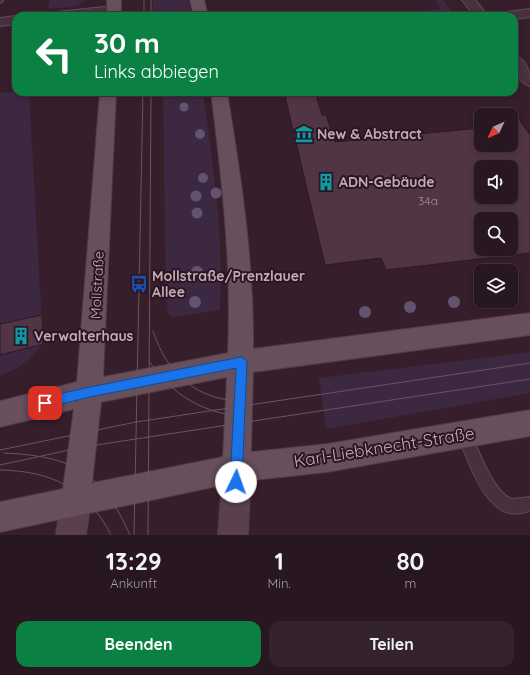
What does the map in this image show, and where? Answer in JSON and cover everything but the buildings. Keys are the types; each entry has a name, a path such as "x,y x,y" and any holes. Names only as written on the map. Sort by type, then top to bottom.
{"main road":[{"path":"196,0 199,12"},
{"name":"Mollstraße","path":"76,500 90,392 108,96"},
{"path":"220,96 234,194 242,306 237,468 233,535"},
{"path":"0,414 90,392 241,362 530,324"},
{"name":"Karl-Liebknecht-Straße","path":"0,517 76,500 237,468 327,458 530,423"},
{"path":"71,535 76,500"}],"street":[{"path":"468,0 478,12"},
{"path":"89,12 114,9"},
{"path":"518,14 530,13"},
{"path":"0,22 12,20"},
{"path":"518,65 530,81"}],"lane":[{"path":"465,435 493,493 503,504 517,507 530,504"}],"shaded area":[{"path":"50,0 86,0 76,6 48,9"},
{"path":"153,0 188,0 192,12 153,12"},
{"path":"435,0 443,0 452,12 402,12 441,9"},
{"path":"12,92 12,96 29,96 43,344 19,367 0,375 0,93"},
{"path":"163,96 204,96 217,201 221,283 220,310 172,317 168,313 166,297"},
{"path":"530,352 530,393 326,429 319,378"}],"tram line":[{"path":"144,0 144,12"},
{"path":"151,0 151,12"},
{"path":"136,422 143,96"},
{"path":"149,361 151,96"},
{"path":"153,331 159,347 167,361 186,382 198,390 212,396 244,402"},
{"path":"149,361 149,420"},
{"path":"149,361 168,384 179,393 191,401 213,410"},
{"path":"213,410 530,363"},
{"path":"149,437 530,379"},
{"path":"149,420 213,410"},
{"path":"213,410 247,417"},
{"path":"136,422 149,420"},
{"path":"149,420 149,437"},
{"path":"0,450 136,422"},
{"path":"136,422 136,439"},
{"path":"136,439 149,437"},
{"path":"148,535 149,437"},
{"path":"39,457 83,447 136,439"},
{"path":"134,535 136,439"},
{"path":"4,453 39,457"},
{"path":"0,465 39,457"},
{"path":"39,457 66,464 82,472 96,482 108,496 130,535"},
{"path":"0,470 36,474 66,485 91,505 111,535"}],"place":[{"name":"New & Abstract","path":"304,134"},
{"name":"ADN-Gebäude","path":"326,182"},
{"name":"Mollstraße/Prenzlauer Allee","path":"139,284"},
{"name":"Verwalterhaus","path":"21,336"}],"route":[{"path":"45,403 90,392 241,362 236,482"}]}
